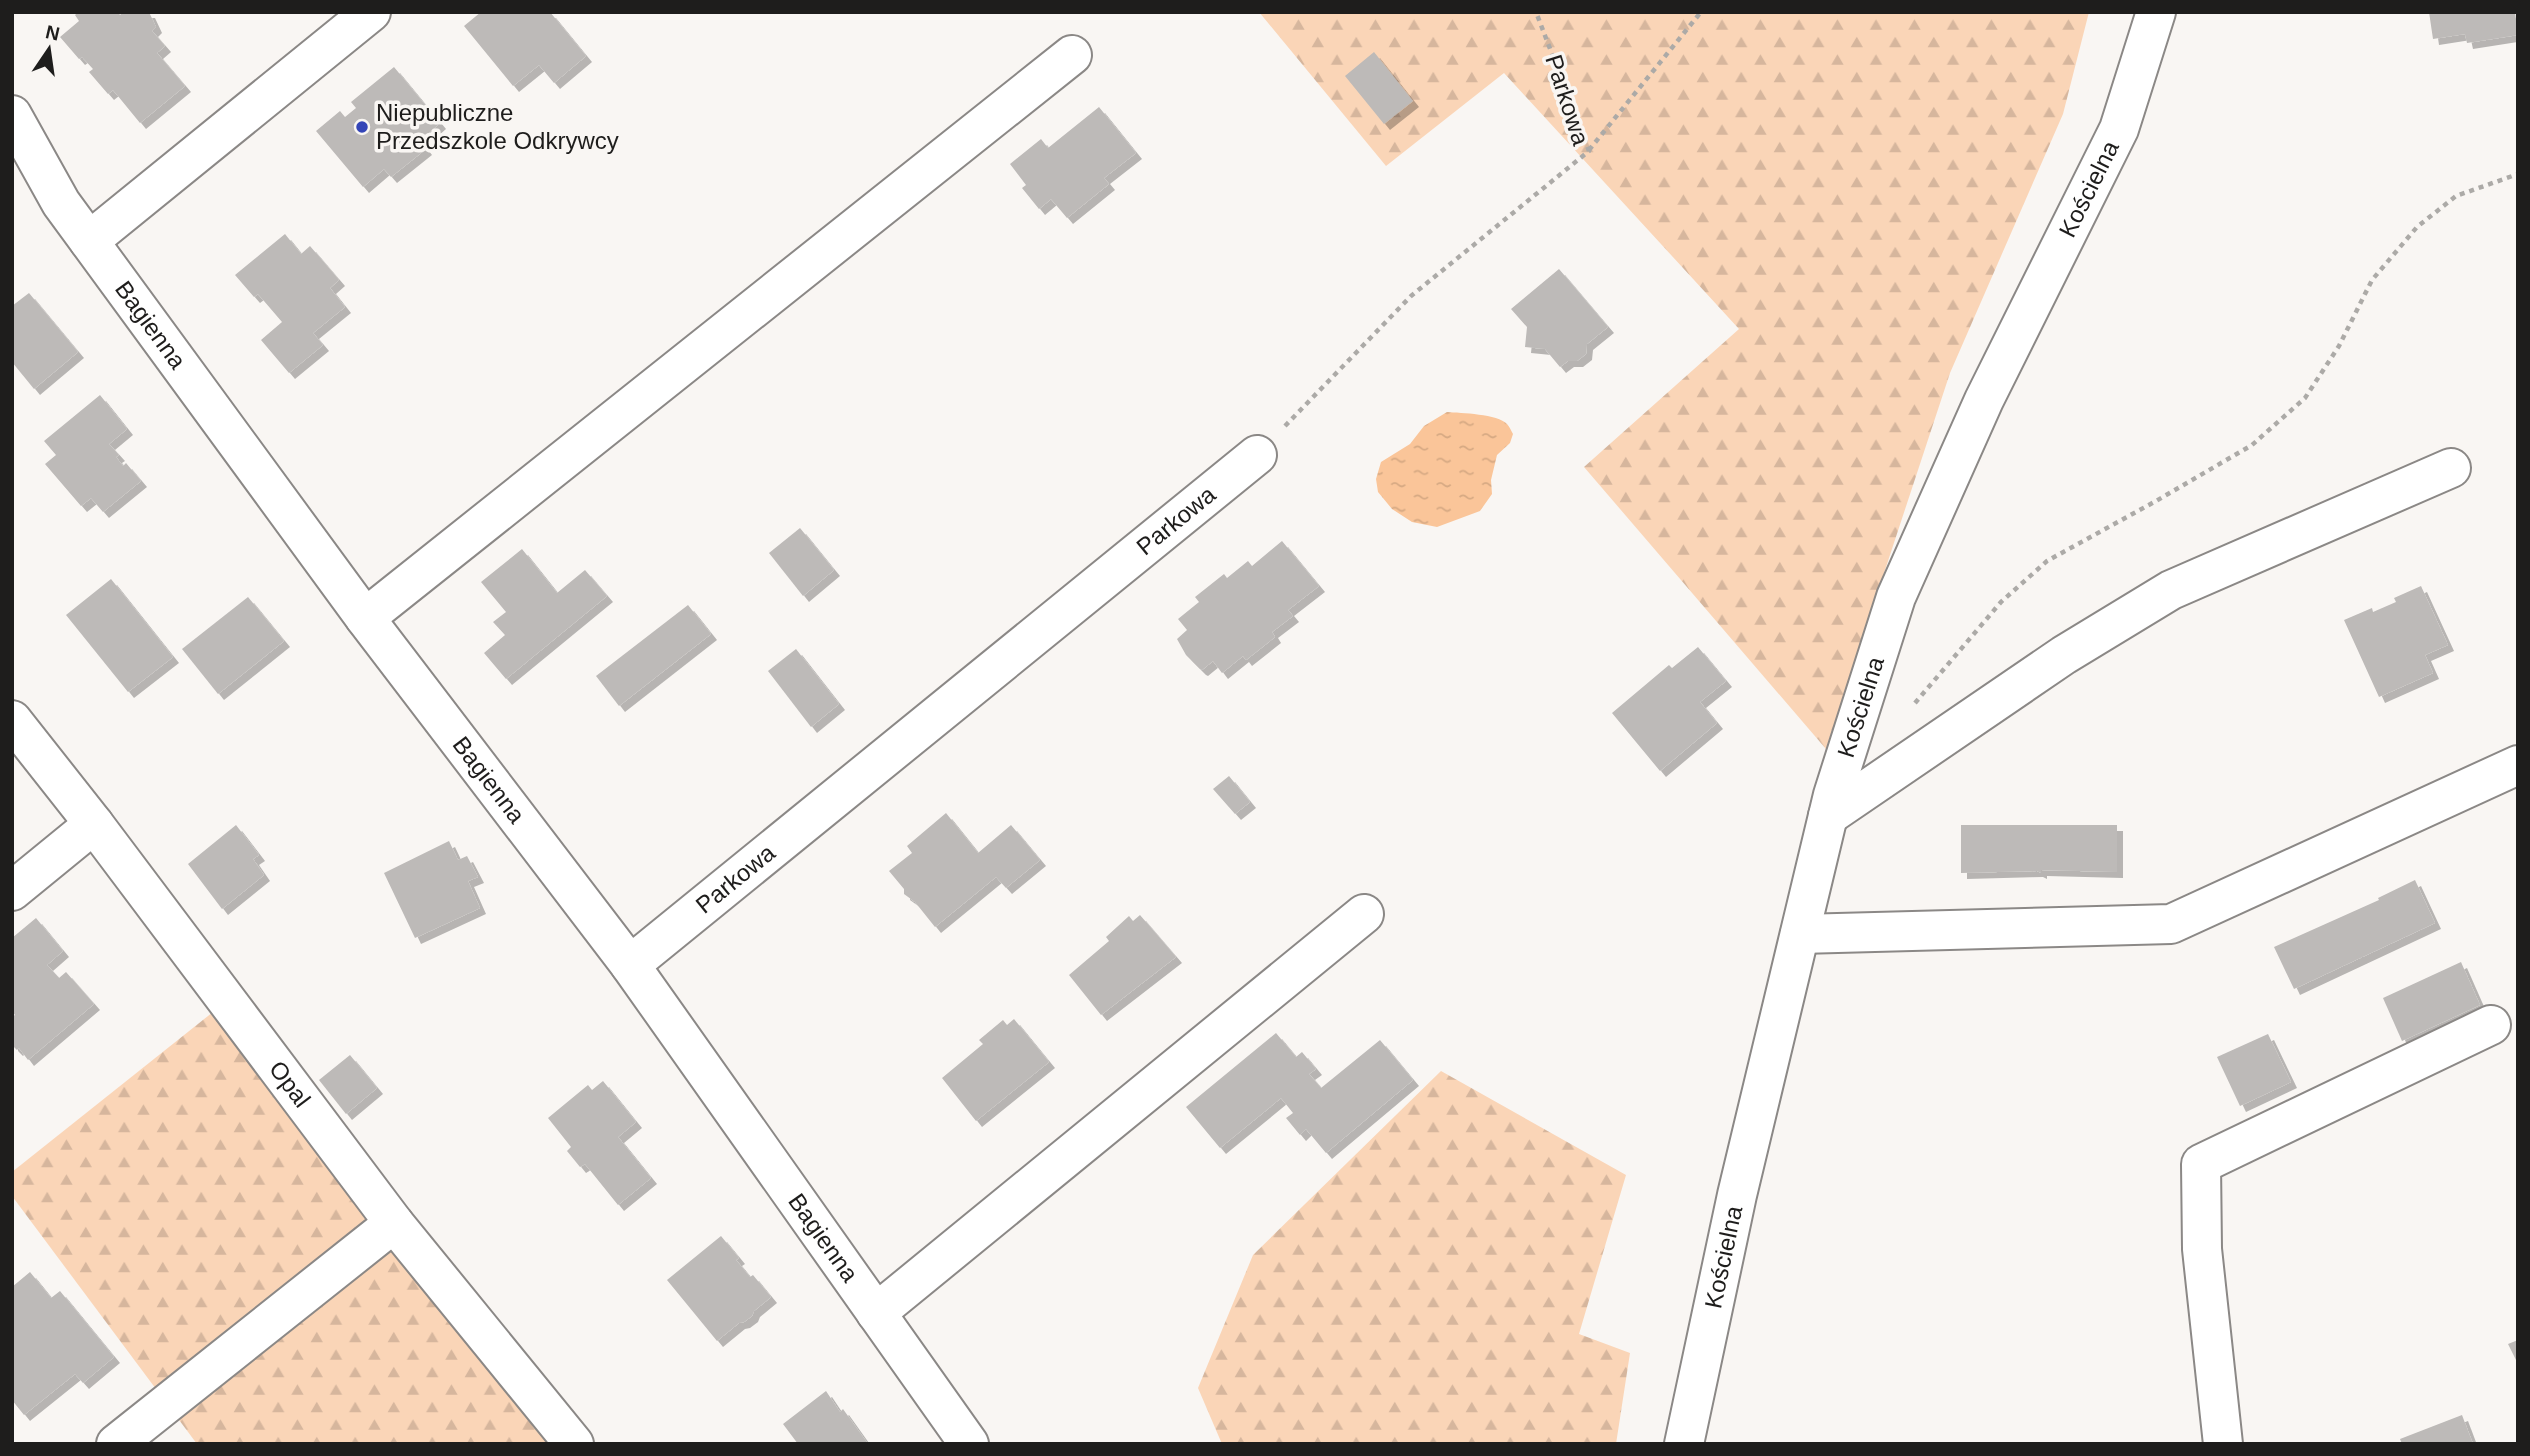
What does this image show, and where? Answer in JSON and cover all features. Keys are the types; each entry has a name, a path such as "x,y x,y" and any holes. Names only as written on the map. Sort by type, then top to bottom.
{"street":[{"path":"89,241 371,12"},
{"name":"Kościelna","path":"1684,1444 1737,1195 1828,816 1896,597 1984,400 2119,129 2162,19"},
{"path":"365,618 1072,55"},
{"name":"Bagienna","path":"12,116 61,203 365,618 630,965 969,1444"},
{"name":"Parkowa","path":"630,965 1256,455"},
{"path":"1828,816 2064,655 2171,590 2451,468"},
{"name":"Opal","path":"12,720 94,824 394,1223 574,1444"},
{"path":"1800,934 2171,924 2518,765"},
{"path":"12,891 94,824"},
{"path":"876,1313 1364,914"},
{"path":"2223,1444 2202,1249 2201,1164 2491,1025"},
{"path":"116,1444 394,1223"}],"path":[{"name":"Parkowa","path":"1256,455 1411,296 1589,151 1536,12"},
{"path":"1589,151 1701,12"},
{"path":"1907,713 2001,602 2048,561 2156,502 2252,444 2305,398 2339,346 2372,280 2417,227 2456,196 2518,174"}],"green space":[{"path":"1259,12 2089,12 2063,114 1950,373 1826,749 1584,467 1739,329 1504,73 1386,166"},
{"path":"213,1012 559,1444 197,1444 12,1196 12,1172"},
{"path":"1441,1071 1626,1175 1579,1334 1630,1353 1616,1444 1222,1444 1198,1388 1253,1255"}],"water":[{"path":"1447,412 1496,418 1507,424 1513,434 1510,443 1497,455 1491,480 1492,494 1480,511 1437,527 1412,522 1392,509 1378,492 1376,479 1381,462 1410,444 1424,426"}],"building":[{"path":"78,12 118,12 120,15 123,12 149,12 156,27 152,31 165,46 157,53 185,86 140,123 113,90 108,94 89,72 93,69 82,57 79,59 60,37 79,21 75,15"},
{"path":"481,12 550,12 586,56 554,83 539,65 513,86 464,26"},
{"path":"2429,12 2515,12 2518,35 2467,43 2465,34 2433,39"},
{"path":"1374,52 1413,101 1384,124 1345,76"},
{"path":"394,67 440,123 420,141 426,149 391,177 384,169 363,187 316,131 340,111 345,117 356,108 351,102"},
{"path":"1099,107 1136,153 1104,178 1109,184 1067,218 1051,199 1039,209 1022,188 1026,185 1010,164 1041,139 1048,148"},
{"path":"285,234 301,254 310,246 339,280 330,288 345,307 313,333 323,345 289,373 261,340 282,322 258,294 254,297 235,275"},
{"path":"1559,269 1608,327 1587,344 1586,354 1577,361 1568,361 1560,367 1545,349 1525,347 1527,327 1511,309"},
{"path":"29,293 78,352 34,389 12,362 12,306"},
{"path":"100,395 127,429 109,444 119,455 116,457 123,466 126,463 141,481 103,512 91,498 81,506 45,464 56,455 44,441"},
{"path":"800,528 834,570 803,596 769,553"},
{"path":"1282,541 1319,586 1288,610 1293,616 1272,632 1275,637 1246,660 1243,656 1222,673 1213,661 1200,669 1186,655 1177,639 1187,630 1178,619 1199,602 1195,597 1224,574 1227,578 1248,561 1252,566"},
{"path":"522,549 557,593 585,570 607,596 506,679 484,653 505,635 493,622 506,612 481,582"},
{"path":"111,579 173,657 128,692 66,615"},
{"path":"2421,586 2448,645 2425,655 2433,673 2379,697 2344,620 2372,608 2373,612 2396,602 2394,598"},
{"path":"248,597 284,641 218,694 182,649"},
{"path":"688,605 711,634 619,706 596,676"},
{"path":"1698,647 1726,681 1700,702 1717,723 1660,771 1612,713 1669,665 1672,668"},
{"path":"796,649 839,704 811,727 768,671"},
{"path":"1229,776 1250,802 1235,814 1213,789"},
{"path":"946,813 978,853 1011,825 1040,860 1006,888 996,877 935,927 915,902 904,894 904,889 889,871 912,853 907,846"},
{"path":"236,825 259,855 253,859 264,875 222,909 188,864"},
{"path":"1961,825 2117,825 2117,872 2041,870 2041,873 1961,873"},
{"path":"449,841 458,860 467,856 478,877 468,881 480,908 415,938 384,873"},
{"path":"2415,880 2435,923 2294,989 2274,947 2379,900 2378,898"},
{"path":"1140,915 1176,957 1101,1015 1069,975 1109,941 1106,937 1129,916 1133,921"},
{"path":"36,918 63,951 47,965 59,978 66,972 94,1004 28,1060 19,1048 17,1050 12,1045 12,1017 15,1015 12,1011 12,938"},
{"path":"2461,962 2480,1005 2402,1041 2383,998"},
{"path":"1014,1019 1049,1062 976,1121 942,1078 983,1044 979,1040 1003,1020 1007,1025"},
{"path":"1276,1033 1296,1057 1302,1052 1316,1069 1309,1074 1321,1088 1380,1040 1413,1080 1326,1153 1306,1129 1300,1135 1286,1118 1293,1113 1281,1098 1220,1148 1186,1107"},
{"path":"2268,1034 2291,1082 2240,1106 2217,1057"},
{"path":"350,1055 377,1088 346,1114 319,1080"},
{"path":"603,1081 636,1122 618,1137 651,1178 618,1205 585,1164 580,1167 567,1151 571,1147 548,1118 588,1085 592,1090"},
{"path":"721,1236 739,1258 736,1260 771,1297 754,1311 752,1316 717,1341 667,1280"},
{"path":"30,1272 51,1298 60,1291 114,1357 83,1383 75,1374 24,1415 12,1400 12,1287"},
{"path":"2518,1340 2518,1364 2508,1344"},
{"path":"826,1391 840,1412 843,1409 868,1444 798,1444 783,1424"},
{"path":"2462,1415 2473,1444 2402,1444 2400,1439"}],"place":[{"name":"Niepubliczne Przedszkole Odkrywcy","path":"362,127"}]}
